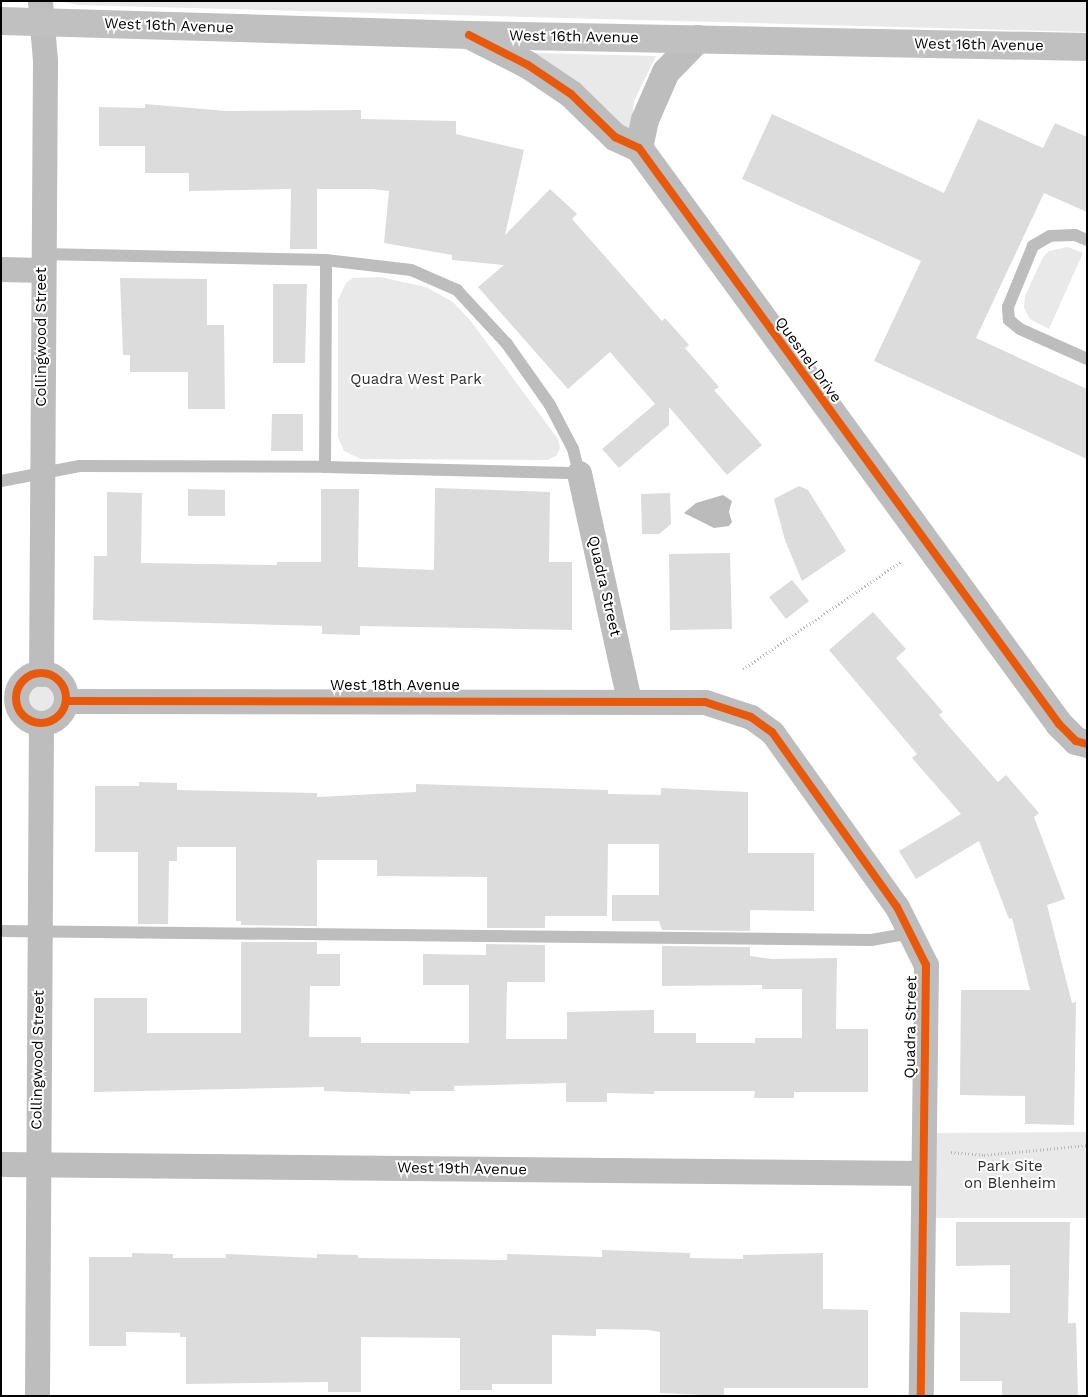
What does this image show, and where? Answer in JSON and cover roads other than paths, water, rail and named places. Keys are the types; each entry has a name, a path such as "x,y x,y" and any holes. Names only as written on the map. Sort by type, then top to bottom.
{"main road":[{"name":"West 16th Avenue","path":"1,21 40,12 469,35 1087,47"}],"street":[{"name":"Collingwood Street","path":"40,12 45,60 42,262 41,674"},
{"name":"Quesnel Drive","path":"469,35 528,65 564,89 615,137 639,148 1058,724 1076,741 1087,744"},
{"path":"639,148 645,120 666,72 698,40"},
{"path":"1,269 42,262"},
{"name":"Quadra Street","path":"579,474 629,700"},
{"path":"41,674 56,679 65,692 66,700 55,719 41,723 27,719 9,700 20,684 33,675 41,674"},
{"name":"West 18th Avenue","path":"66,700 629,700 724,706"},
{"name":"Quadra Street","path":"724,706 751,716 772,732 897,907 926,965 921,1396"},
{"name":"Collingwood Street","path":"37,1396 41,723"},
{"name":"West 19th Avenue","path":"1,1164 923,1173"}],"lane":[{"path":"1087,240 1075,234 1050,236 1032,246 1010,294 1008,307 1009,320 1020,329 1087,359"},
{"path":"1,481 80,466 325,467 579,474 573,449 550,405 507,344 456,290 411,270 326,260 42,262"},
{"path":"325,467 326,260"},
{"path":"1,931 871,940 910,933"}],"park label":[{"name":"Quadra West Park","path":"416,380"},
{"name":"Park Site on Blenheim","path":"1010,1174"}]}
